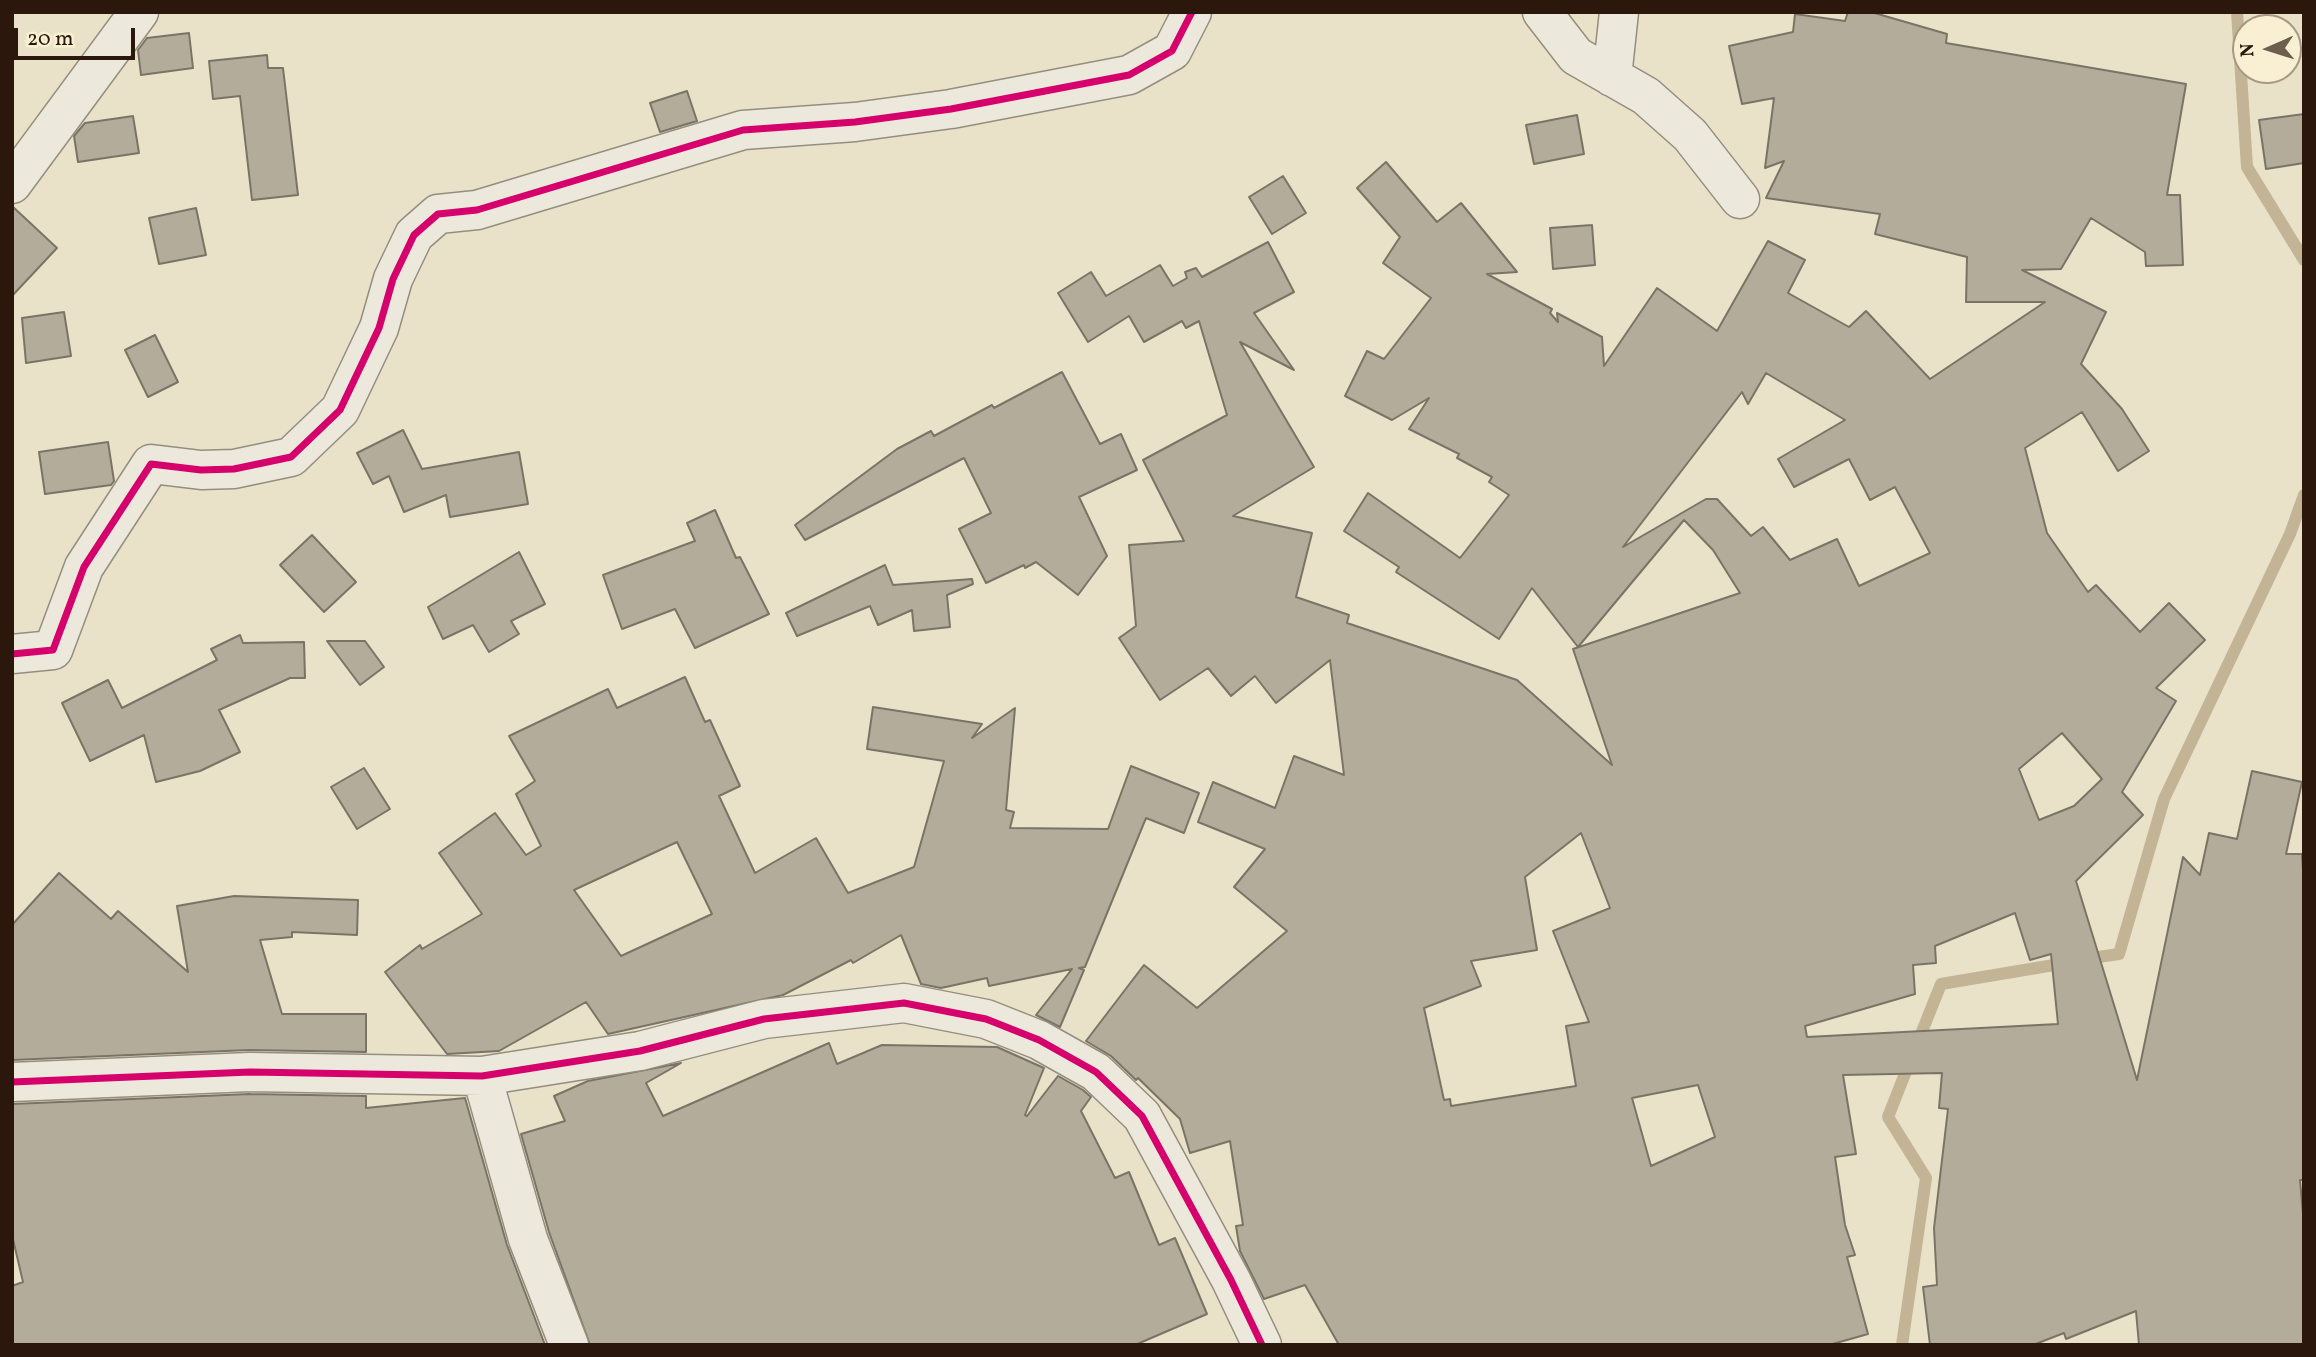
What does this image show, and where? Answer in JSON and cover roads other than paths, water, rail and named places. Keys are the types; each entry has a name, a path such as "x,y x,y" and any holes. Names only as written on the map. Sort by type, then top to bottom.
{"street":[{"path":"12,184 139,12"},
{"path":"12,654 52,650 84,567 152,464 201,470 234,469 291,457 340,410 379,327 393,279 414,235 438,214 477,210 743,130 900,116 1129,75 1172,51 1192,12"},
{"path":"1542,12 1576,56 1646,96 1690,135 1740,199"},
{"path":"1612,77 1619,12"},
{"path":"12,1082 250,1072 482,1076 640,1051 764,1019 891,1004 904,1003 986,1019 1039,1041 1096,1072 1142,1116 1262,1345"},
{"path":"482,1076 528,1239 569,1345"}],"waterway":[{"path":"2237,12 2247,167 2304,260"},
{"path":"2084,959 2119,954 2164,799 2290,534 2304,495"},
{"path":"1917,1044 1941,984 2066,963"},
{"path":"1902,1345 1926,1178 1888,1117 1910,1061"}]}
